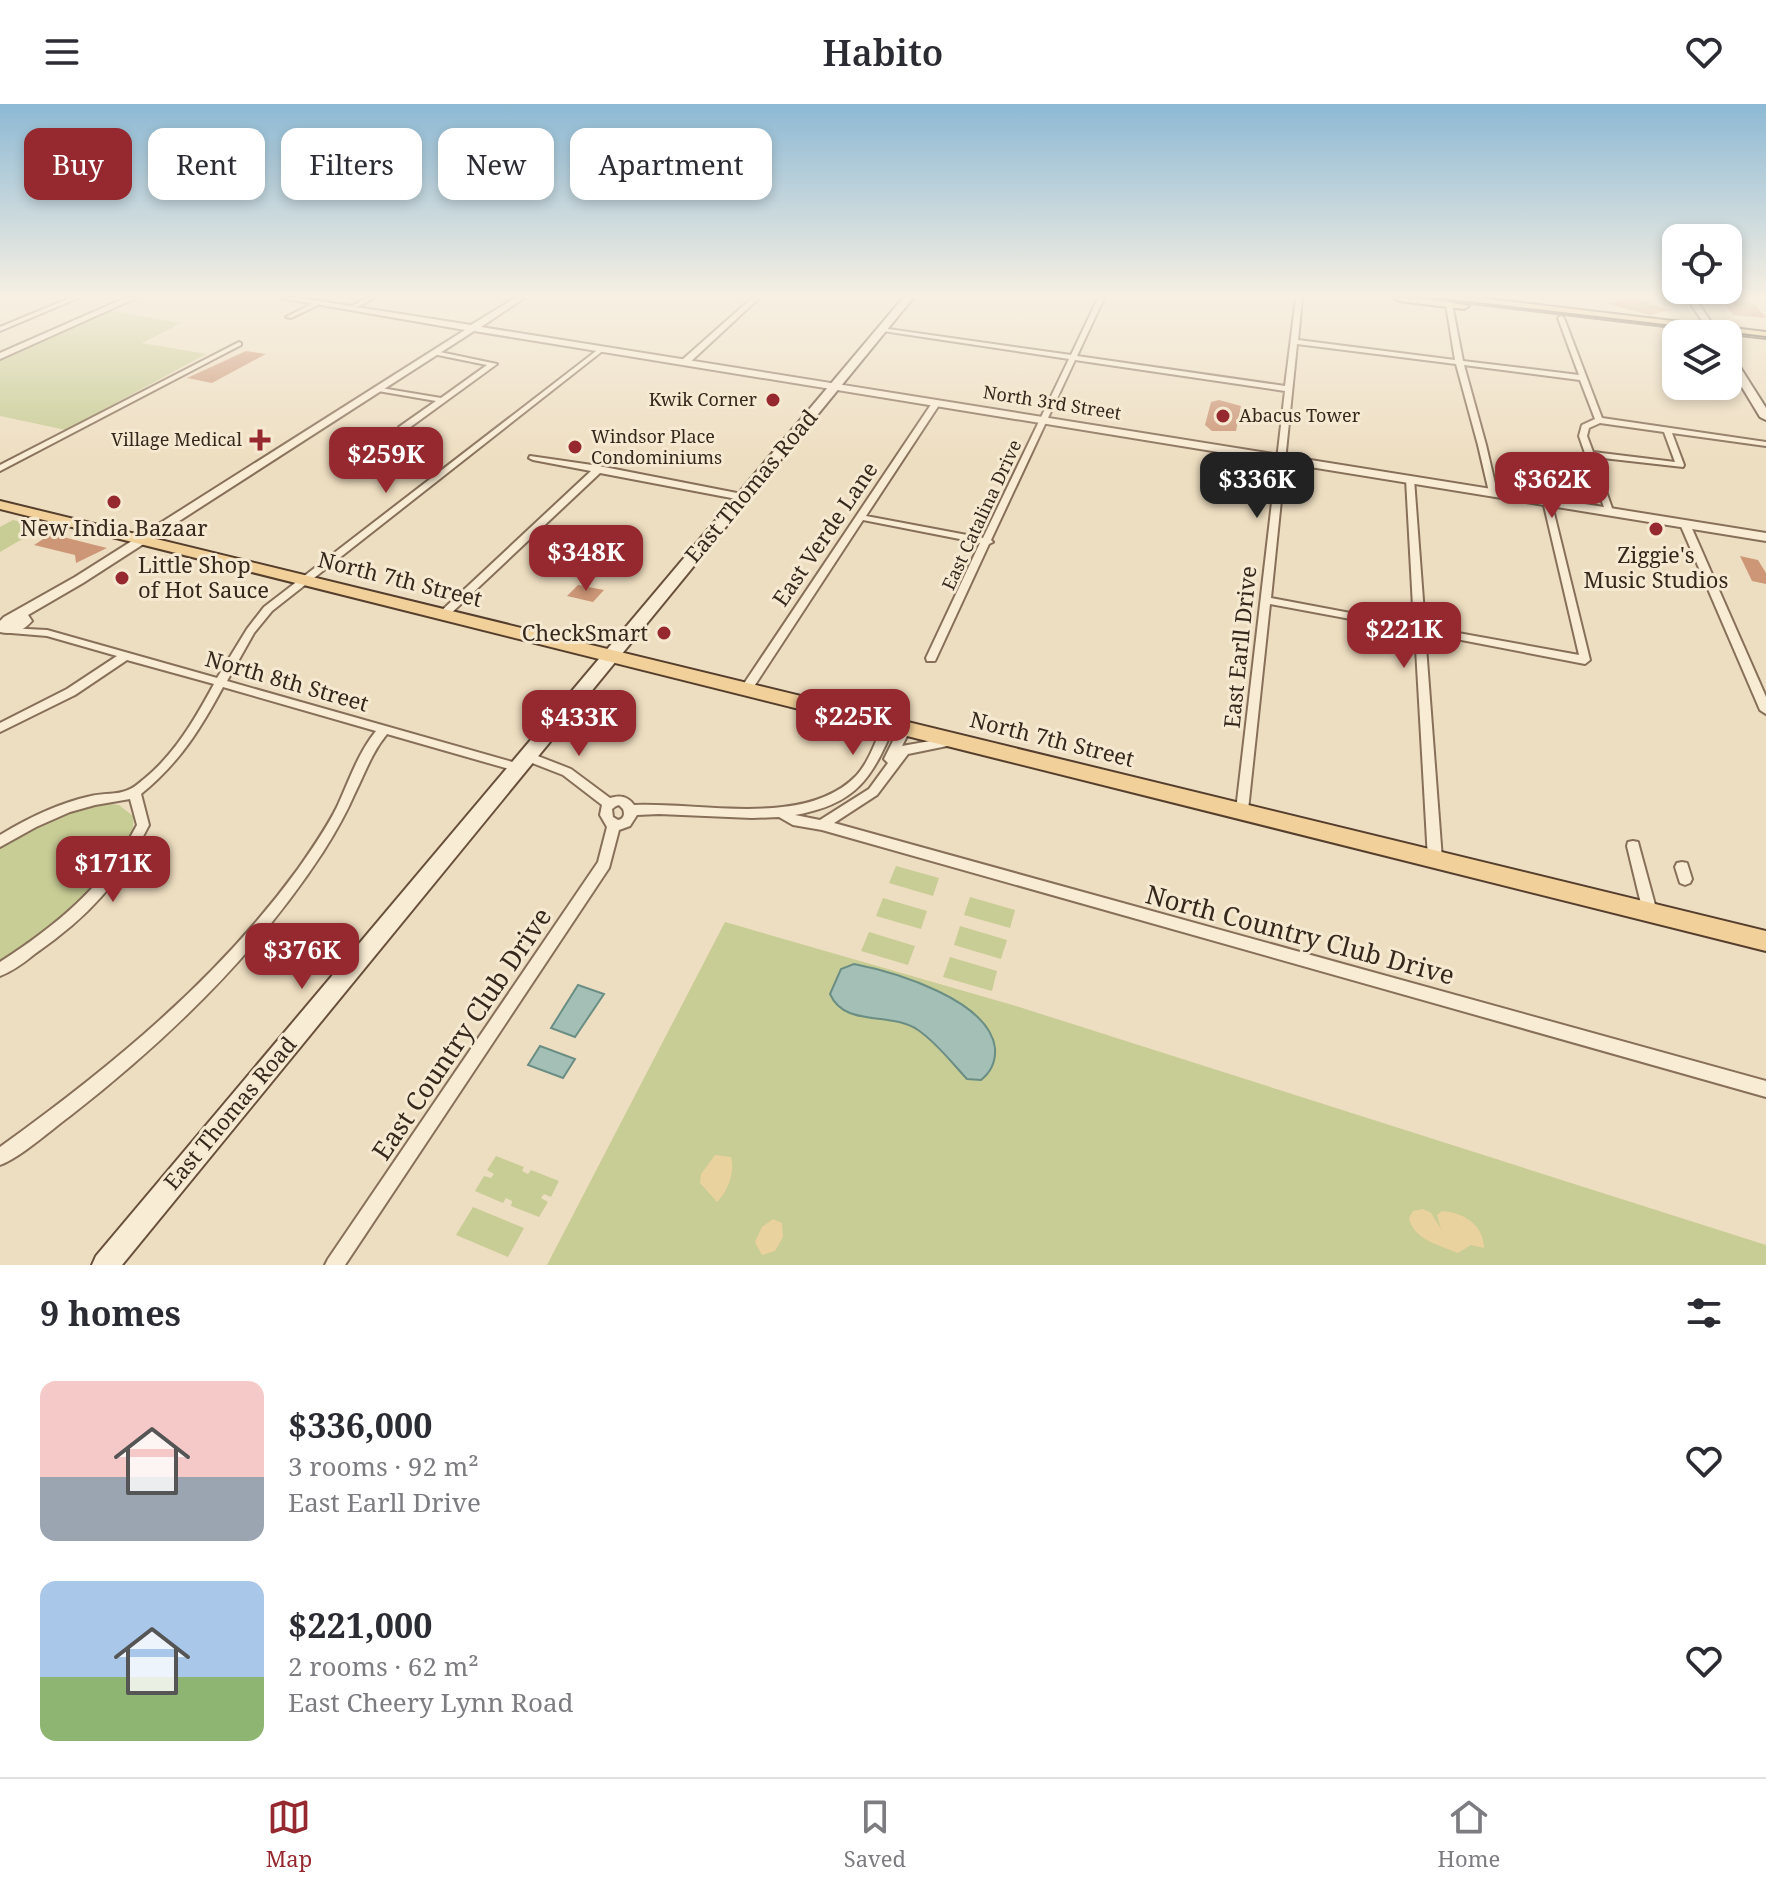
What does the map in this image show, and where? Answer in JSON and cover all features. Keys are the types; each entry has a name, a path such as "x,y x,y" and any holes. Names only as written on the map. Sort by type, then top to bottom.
{"main road":[{"name":"East Thomas Road","path":"105,1265 608,655 863,352"},
{"path":"1742,378 1766,417"},
{"name":"North 7th Street","path":"0,505 1766,941"}],"street":[{"path":"0,468 223,352"},
{"path":"0,842 54,812 90,801 135,793 196,730 245,635 303,579 598,352"},
{"name":"North 3rd Street","path":"622,352 1766,537"},
{"path":"685,362 696,352"},
{"path":"1042,352 1289,389"},
{"name":"East Catalina Drive","path":"931,658 1077,352"},
{"name":"East Earll Drive","path":"1242,810 1294,352"},
{"path":"1378,352 1582,378"},
{"path":"1457,352 1485,448 1493,492"},
{"path":"1573,352 1599,420"},
{"path":"8,624 435,353 493,364 402,429"},
{"path":"378,389 442,400"},
{"name":"East Verde Lane","path":"747,688 937,402"},
{"path":"1609,511 1583,431 1599,420 1766,444"},
{"path":"1589,454 1680,465 1667,430"},
{"path":"533,458 742,497"},
{"path":"443,615 599,469"},
{"path":"1410,479 1435,859"},
{"path":"1266,600 1585,660 1547,501"},
{"path":"859,517 988,542"},
{"path":"1685,524 1763,695 1766,710"},
{"name":"North 8th Street","path":"8,624 384,730 521,761"},
{"path":"0,728 71,692 125,656"},
{"path":"888,771 897,726"},
{"name":"North Country Club Drive","path":"632,810 655,807 782,813 827,802 855,784 897,726"},
{"path":"0,1157 115,1070 197,997 229,962 279,903 317,849 346,800 370,745 384,730"},
{"path":"822,825 870,794 909,748 957,740"},
{"path":"521,761 556,766 610,805 626,803 632,810 627,820 614,824"},
{"path":"855,784 870,794"},
{"path":"0,970 79,913 119,869 143,825 135,793"},
{"path":"827,802 837,815"},
{"name":"East Country Club Drive","path":"334,1265 604,864 614,824 603,817 610,805"},
{"name":"North Country Club Drive","path":"782,813 793,820 822,825 1766,1089"},
{"path":"1633,846 1650,912"}],"green space":[{"path":"18,352 206,354 66,430 0,416 0,360"},
{"path":"13,520 43,527 0,552 0,527"},
{"path":"105,803 119,805 133,816 131,836 121,857 84,899 0,963 0,846 72,808"},
{"path":"896,866 939,878 933,896 889,883"},
{"path":"970,897 1015,910 1010,928 964,915"},
{"path":"883,898 927,911 921,929 876,916"},
{"path":"725,922 1016,1006 1766,1245 1766,1265 547,1265"},
{"path":"960,926 1007,940 1001,959 954,945"},
{"path":"869,932 915,946 908,965 861,951"},
{"path":"950,957 997,971 992,991 943,977"},
{"path":"496,1156 524,1167 522,1171 528,1174 531,1170 559,1181 551,1197 544,1194 541,1198 548,1202 539,1217 511,1206 512,1201 506,1198 503,1203 475,1191 484,1176 491,1178 494,1174 487,1170"},
{"path":"473,1207 524,1228 508,1257 456,1235"}],"sand":[{"path":"715,1155 731,1157 732,1163 730,1181 717,1202 700,1183 701,1174"},
{"path":"1423,1209 1431,1213 1441,1229 1437,1215 1442,1211 1465,1217 1476,1226 1484,1248 1471,1245 1458,1253 1422,1237 1409,1218 1413,1211"},
{"path":"773,1219 782,1223 783,1237 775,1251 762,1255 755,1242 762,1227"}],"water":[{"path":"854,964 915,981 959,1002 989,1031 995,1048 994,1062 988,1074 981,1080 967,1079 918,1030 895,1021 857,1015 837,1005 830,994 841,969"},
{"path":"578,985 604,994 575,1037 551,1028"},
{"path":"540,1046 575,1059 563,1078 528,1065"}],"building":[{"path":"243,352 266,354 212,383 187,378"},
{"name":"Abacus Tower","path":"1219,400 1241,406 1236,431 1212,431 1205,425 1211,402"},
{"path":"51,534 107,548 76,563 75,555 34,545"},
{"path":"1740,556 1758,560 1766,573 1766,584 1752,581"},
{"path":"578,585 604,590 593,602 567,596"}],"place":[{"name":"Kwik Corner","path":"773,400"},
{"name":"Abacus Tower","path":"1223,416"},
{"name":"Village Medical","path":"260,440"},
{"name":"Windsor Place Condominiums","path":"575,447"},
{"name":"New India Bazaar","path":"114,502"},
{"name":"Ziggie's Music Studios","path":"1656,529"},
{"name":"Little Shop of Hot Sauce","path":"122,578"},
{"name":"CheckSmart","path":"664,633"}]}
